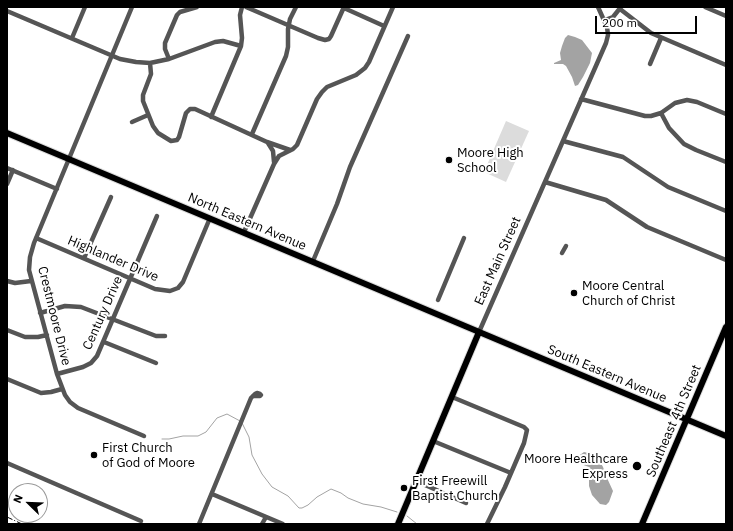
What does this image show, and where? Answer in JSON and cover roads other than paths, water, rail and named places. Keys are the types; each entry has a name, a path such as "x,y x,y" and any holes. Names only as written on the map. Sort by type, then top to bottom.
{"main road":[{"name":"North Eastern Avenue","path":"7,133 479,332"},
{"name":"Southeast 4th Street","path":"642,524 726,327"},
{"name":"East Main Street","path":"398,524 479,332"},
{"name":"South Eastern Avenue","path":"479,332 726,436"}],"street":[{"path":"72,38 85,7"},
{"name":"Crestmoore Drive","path":"132,7 36,238 29,262 31,281 57,374 62,389 70,402 78,408 144,436"},
{"path":"169,59 165,49 165,43 177,16 180,12 197,7"},
{"path":"211,117 241,46 242,38 240,15 242,7"},
{"path":"246,7 322,40 327,40 333,33 344,8 384,26"},
{"path":"252,134 286,56 289,26 296,7"},
{"path":"244,232 279,156 297,145 317,99 322,92 327,87 362,71 369,62 393,7"},
{"name":"East Main Street","path":"479,332 606,43 608,30 605,20 598,7"},
{"path":"705,7 726,16"},
{"path":"605,20 612,17 620,8 648,31 661,38 726,65"},
{"path":"7,11 112,56 130,61 150,63 169,59 215,42 223,42 241,46"},
{"path":"313,262 338,204 350,167 408,36"},
{"path":"650,64 661,38"},
{"path":"150,63 151,74 143,97 143,104 156,131 174,141 179,137 186,113 195,108 211,117 267,142 290,150"},
{"path":"581,99 640,115 651,116 661,113 675,103 687,100 697,102 726,114"},
{"path":"661,113 669,128 684,144 726,162"},
{"path":"132,122 148,115"},
{"path":"563,141 623,157 668,187 726,211"},
{"path":"267,142 274,151 274,164"},
{"path":"7,168 57,189"},
{"path":"7,184 13,170"},
{"path":"545,182 606,200 647,227 726,260"},
{"path":"84,258 110,197"},
{"name":"Century Drive","path":"57,374 78,369 90,363 97,356 157,216"},
{"name":"Highlander Drive","path":"36,238 161,290 170,291 178,288 185,279 210,218"},
{"path":"438,300 464,238"},
{"path":"562,253 566,246"},
{"path":"7,281 20,283 31,281"},
{"path":"40,314 64,306 86,308 156,336 166,336"},
{"path":"7,330 25,337 38,337 46,335"},
{"path":"104,342 156,363"},
{"path":"7,379 40,393 62,389"},
{"path":"199,524 244,414 253,396"},
{"path":"452,397 528,430 524,443 495,510 487,524"},
{"path":"433,441 511,473"},
{"path":"7,463 141,521"},
{"path":"416,482 466,504"},
{"path":"212,494 282,524"},
{"path":"262,524 266,517"}],"waterway":[{"path":"162,439 183,436 198,436 206,432 217,418 227,414 240,421"},
{"path":"242,423 249,437 252,455 262,474 272,487 288,496 299,508 308,505 317,497 331,489 363,504 381,507 397,512"},
{"path":"407,516 417,524"}],"railway":[{"path":"7,517 22,524"}],"place":[{"name":"Moore High School","path":"449,160"},
{"name":"Moore Central Church of Christ","path":"574,293"},
{"name":"First Church of God of Moore","path":"94,455"},
{"name":"Moore Healthcare Express","path":"637,466"},
{"name":"First Freewill Baptist Church","path":"404,488"}]}
